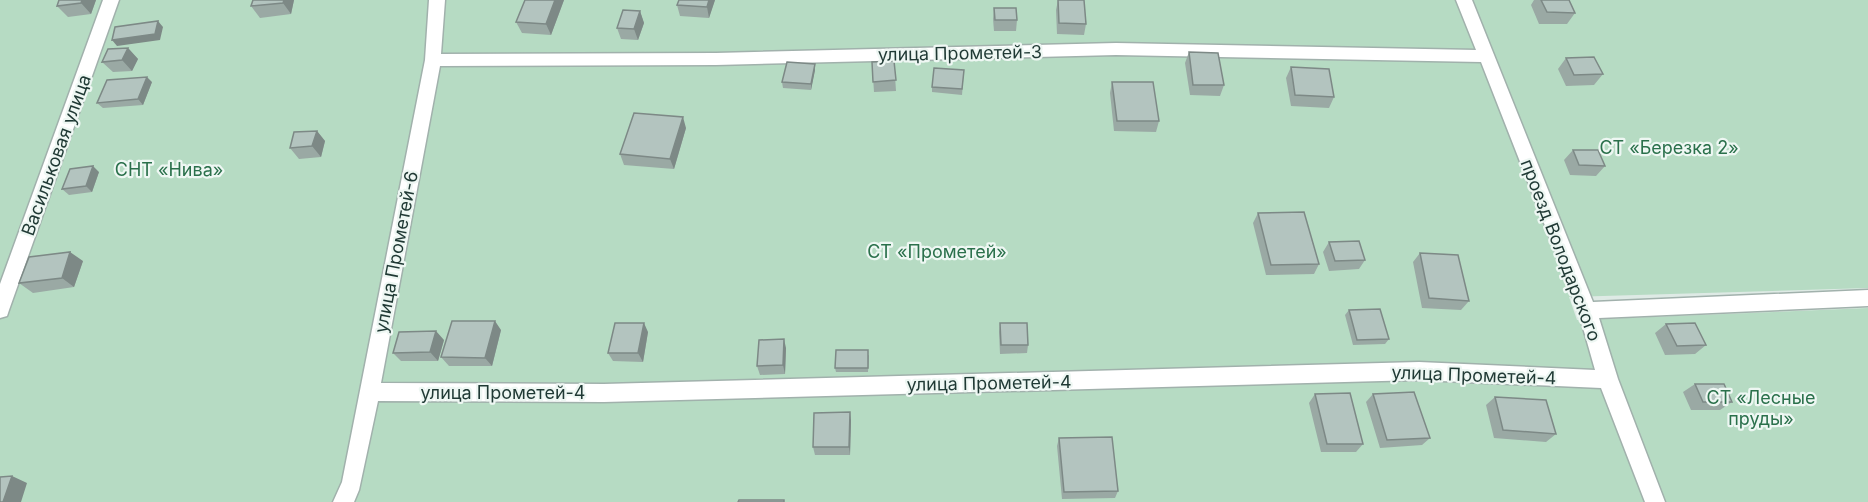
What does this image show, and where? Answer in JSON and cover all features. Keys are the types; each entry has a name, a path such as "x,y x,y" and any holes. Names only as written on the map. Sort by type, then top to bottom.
{"street":[{"name":"Васильковая улица","path":"0,310 111,0"},
{"name":"улица Прометей-6","path":"343,502 352,483 433,60 438,0"},
{"name":"проезд Володарского","path":"1464,0 1587,310 1608,379 1655,502"},
{"name":"улица Прометей-3","path":"433,60 716,59 1116,49 1486,56"},
{"path":"1587,310 1868,298"},
{"name":"улица Прометей-4","path":"369,392 604,393 1419,371 1608,379"}],"green space":[{"name":"СТ «Прометей»","path":"0,0 1868,0 1868,288 1569,297 1577,320 1868,308 1868,502 0,502"}],"building":[{"path":"59,0 82,0 81,3 57,6"},
{"path":"253,0 284,0 283,3 251,6"},
{"path":"525,0 555,0 546,24 516,22"},
{"path":"679,0 709,0 707,7 677,5"},
{"path":"1058,0 1084,0 1086,24 1059,23"},
{"path":"1541,0 1569,0 1575,13 1547,12"},
{"path":"994,8 1016,8 1017,20 995,20"},
{"path":"623,10 640,11 634,29 617,28"},
{"path":"158,21 155,34 112,40 115,27"},
{"path":"128,48 122,60 102,62 108,49"},
{"path":"1189,52 1218,53 1224,85 1193,85"},
{"path":"1594,57 1603,74 1574,75 1566,58"},
{"path":"894,61 896,80 873,82 872,62"},
{"path":"787,62 815,64 811,84 782,82"},
{"path":"1291,67 1329,69 1334,97 1295,95"},
{"path":"934,68 964,70 962,89 932,87"},
{"path":"147,77 138,99 97,103 107,80"},
{"path":"1112,82 1153,82 1159,121 1117,121"},
{"path":"634,113 683,117 670,159 620,154"},
{"path":"317,131 312,146 290,148 294,132"},
{"path":"1573,150 1598,150 1605,166 1579,165"},
{"path":"93,166 86,186 62,189 70,169"},
{"path":"1304,212 1319,264 1271,265 1258,213"},
{"path":"1359,241 1365,260 1335,261 1329,242"},
{"path":"70,252 62,278 19,283 29,257"},
{"path":"1420,253 1458,255 1469,301 1429,298"},
{"path":"1380,309 1389,339 1357,340 1349,310"},
{"path":"452,321 495,321 485,358 441,357"},
{"path":"615,323 644,323 638,353 608,353"},
{"path":"1000,323 1027,323 1028,345 1001,345"},
{"path":"1695,323 1706,345 1677,346 1666,324"},
{"path":"436,331 430,352 393,353 399,332"},
{"path":"784,339 783,365 757,366 759,340"},
{"path":"836,350 868,350 868,368 835,368"},
{"path":"1695,384 1724,384 1732,402 1703,402"},
{"path":"1414,392 1430,438 1387,440 1373,394"},
{"path":"1350,393 1363,444 1327,444 1315,394"},
{"path":"1495,397 1546,400 1556,434 1503,430"},
{"path":"850,412 849,447 813,447 814,413"},
{"path":"1112,437 1118,491 1064,492 1059,438"},
{"path":"12,476 3,502 0,502 0,477"},
{"path":"739,500 784,500 784,502 738,502"}],"park label":[{"name":"СТ «Березка 2»","path":"1669,147"},
{"name":"СНТ «Нива»","path":"169,169"},
{"name":"СТ «Лесные пруды»","path":"1761,407"}]}
